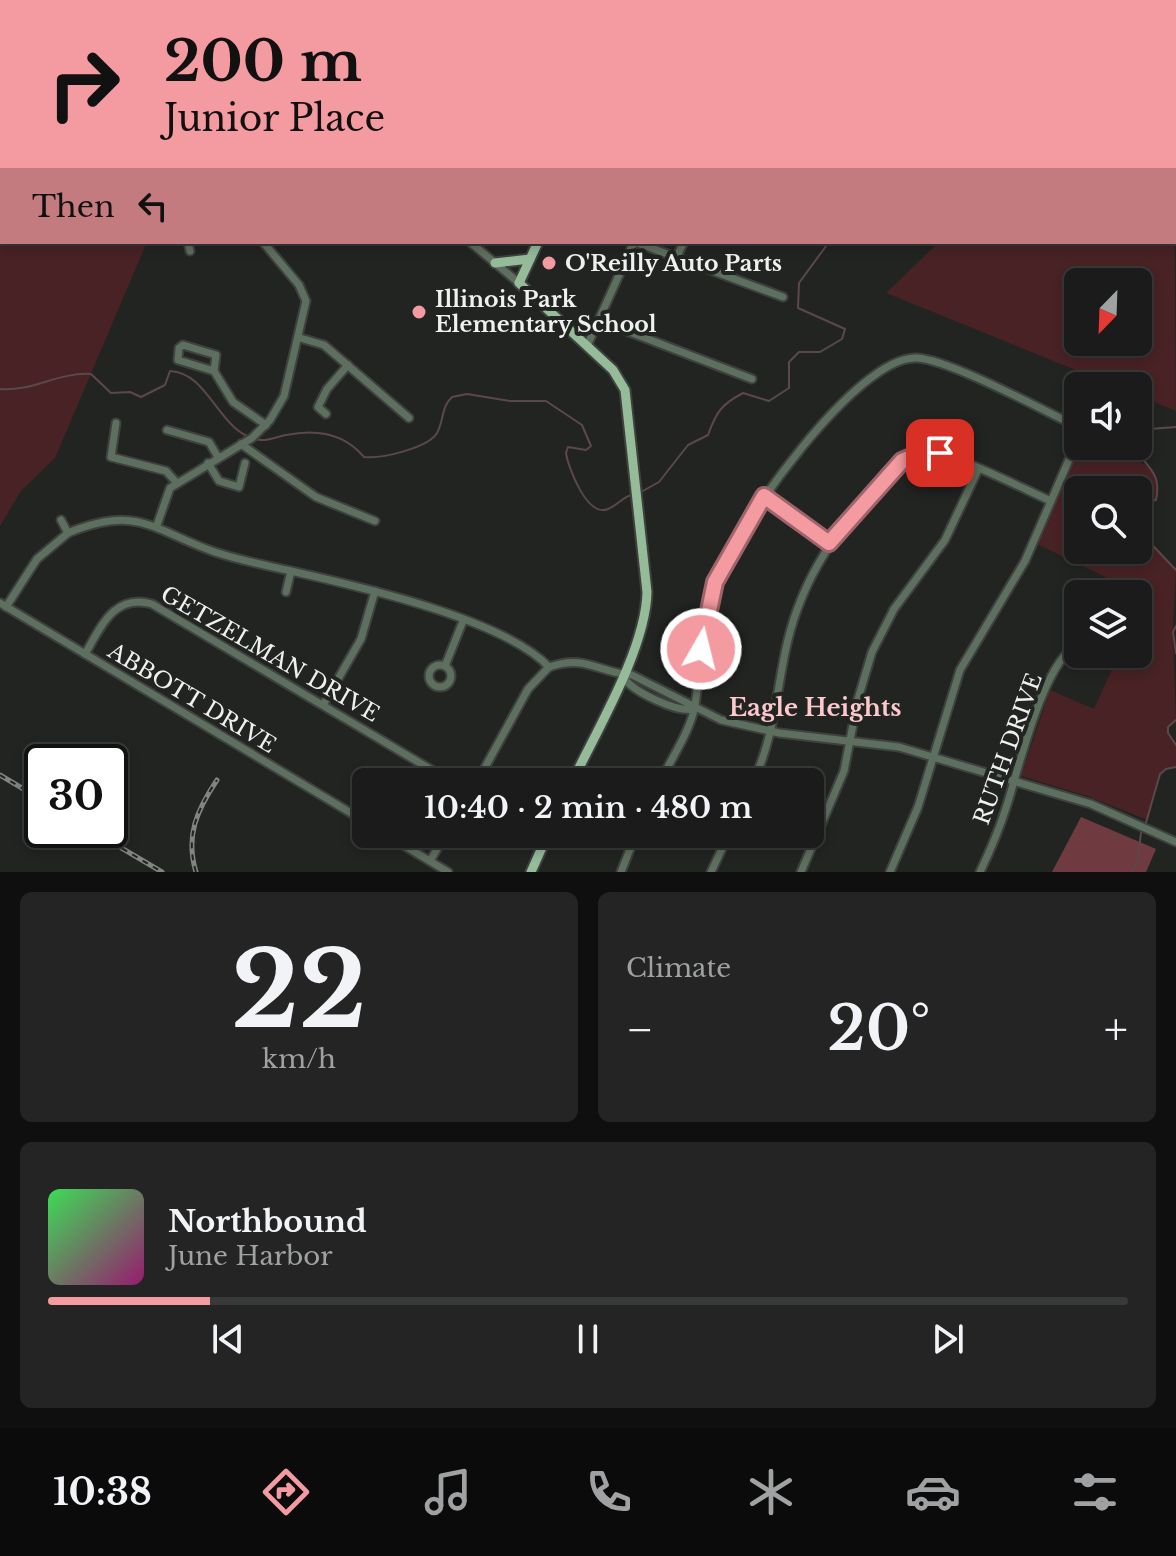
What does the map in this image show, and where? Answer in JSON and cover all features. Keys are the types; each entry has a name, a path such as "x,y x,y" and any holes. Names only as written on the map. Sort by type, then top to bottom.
{"main road":[{"path":"537,244 519,283 613,370 625,390 647,608 638,641 579,768"},
{"path":"495,263 530,259"},
{"path":"531,872 542,848"}],"street":[{"path":"157,525 165,495 176,482 259,431 284,396 307,307 305,295 265,244"},
{"path":"472,244 519,283"},
{"path":"587,346 601,321 633,244"},
{"path":"640,244 783,297"},
{"path":"677,256 683,244"},
{"path":"601,321 752,379"},
{"path":"300,338 324,345 409,418"},
{"path":"214,371 178,360 179,348 183,345 216,355 214,371 233,402 266,425"},
{"path":"667,768 695,709 703,625 724,562 764,496 799,451 870,377 898,360 917,358 940,363 1064,421"},
{"path":"326,414 318,407 327,389 348,365"},
{"path":"116,423 111,457 166,471 176,482"},
{"path":"167,430 209,442 218,457"},
{"path":"243,443 316,497 375,521"},
{"path":"758,768 772,732 791,626 805,587 829,543 885,478 910,457 940,453 1051,501"},
{"path":"890,872 918,807 960,670 1016,579 1069,460"},
{"path":"208,463 219,481 239,487 245,463"},
{"path":"801,872 841,780 858,699 872,652 894,609 945,540 978,470"},
{"path":"764,496 829,543"},
{"path":"61,520 68,533"},
{"path":"3,605 37,559 68,533 108,521 157,525 213,551 375,591 463,621 528,648 549,667"},
{"path":"286,592 291,571"},
{"path":"323,705 361,639 375,591"},
{"name":"GETZELMAN DRIVE","path":"85,654 112,611 127,602 145,602 429,768"},
{"name":"ABBOTT DRIVE","path":"3,605 352,814"},
{"path":"445,666 463,621"},
{"name":"RUTH DRIVE","path":"980,872 1048,684 1064,657"},
{"path":"485,768 528,689 549,667 581,661 622,675 632,675 689,702 695,709 738,725 772,732 886,744 1015,779 1139,822 1176,842"},
{"path":"408,848 448,872"},
{"path":"430,861 438,848"},
{"path":"621,872 630,848"},
{"path":"711,872 722,848"}],"shaded area":[{"path":"0,244 146,244 55,458 21,491 0,526"},
{"path":"937,244 1175,244 1176,411 1152,401 1152,372 1081,372 886,293"},
{"path":"1075,460 1135,460 1152,468 1158,490 1156,500 1152,501 1152,476 1068,476"},
{"path":"1064,484 1064,557 1037,544"},
{"path":"1152,545 1176,570 1173,632 1176,720 1168,727 1168,733 1176,745 1176,767 1162,774 1158,780 1148,820 1087,796 1021,776 1050,690 1094,709 1113,668 1152,668 1152,580 1112,580 1079,564 1152,564"},
{"path":"1081,817 1156,849 1146,872 1052,872"}],"waterway":[{"path":"641,492 659,482 688,445 708,435 717,415 730,401 743,393 769,401 789,388 789,362 799,352 820,352 842,339 845,329 798,308 799,283 828,244"},
{"path":"0,389 23,388 67,376 91,374 111,393 130,392 141,397 165,385 170,371 184,374 195,382 234,427 246,436 264,440 297,433 318,433 338,438 364,457 404,451 432,438 452,397 467,394 510,401 546,401 582,425 591,446 586,450 568,447 566,453 570,469 586,499 600,510 608,509 634,494"},
{"path":"1152,429 1176,427"},
{"path":"1144,460 1157,481 1156,500 1152,501"},
{"path":"1152,545 1176,570"},
{"path":"1176,626 1173,632 1176,653"},
{"path":"1176,720 1168,727 1168,733 1176,745"},
{"path":"1145,826 1160,774 1176,767"},
{"path":"1132,872 1138,860 1141,832"}],"railway":[{"path":"0,775 24,789"},
{"path":"196,872 192,847 195,824 217,780"},
{"path":"121,848 162,872"}],"place":[{"name":"O'Reilly Auto Parts","path":"549,263"},
{"name":"Illinois Park Elementary School","path":"419,312"}],"district":[{"name":"Eagle Heights","path":"815,707"}],"route":[{"path":"701,649 703,625 715,582 764,496 829,543 856,509 902,461 918,454 940,453"}]}
